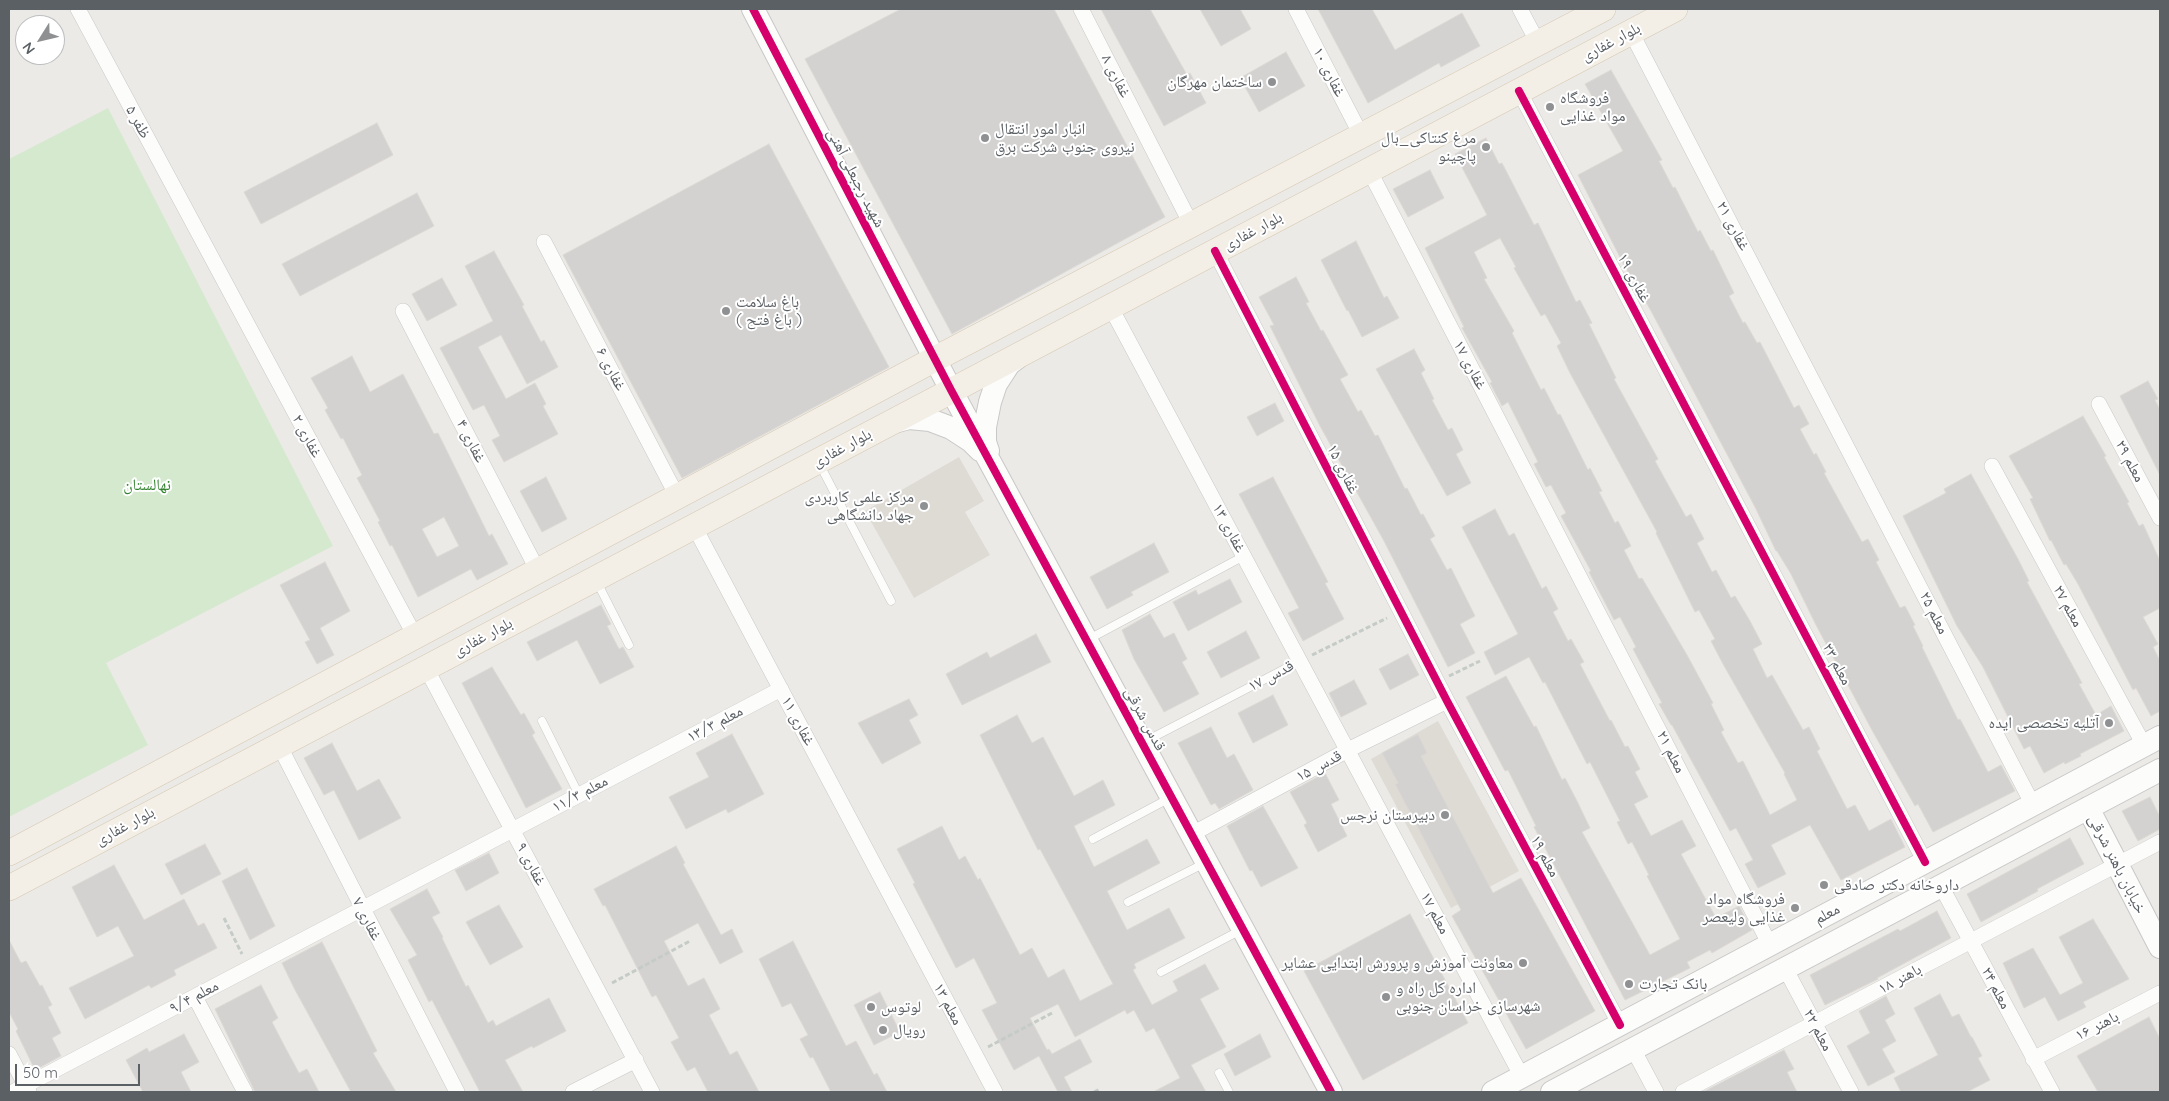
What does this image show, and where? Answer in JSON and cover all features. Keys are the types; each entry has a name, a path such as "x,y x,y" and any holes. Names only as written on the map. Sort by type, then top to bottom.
{"main road":[{"name":"بلوار غفاری","path":"9,852 935,359 1603,9"},
{"name":"بلوار غفاری","path":"9,888 1675,9"}],"street":[{"name":"ظفر ۵","path":"78,9 198,236"},
{"name":"شهید رجبعلی آهنی","path":"753,9 935,359"},
{"name":"غفاری ۸","path":"1081,9 1191,224"},
{"name":"غفاری ۱۰","path":"1296,9 1361,135"},
{"path":"1520,9 1538,43"},
{"name":"غفاری ۲۱","path":"1631,32 1834,420"},
{"name":"غفاری ۱۹","path":"1520,91 1724,479"},
{"name":"غفاری ۱۷","path":"1369,170 1571,560"},
{"name":"غفاری ۲","path":"198,236 415,636"},
{"name":"غفاری ۶","path":"544,242 678,496"},
{"name":"غفاری ۱۵","path":"1215,251 1447,701"},
{"name":"غفاری ۱۳","path":"1110,306 1348,750"},
{"name":"غفاری ۴","path":"403,311 538,571"},
{"path":"992,464 985,442 985,427 990,402 996,384 1009,364 1030,348"},
{"name":"قدس شرقی","path":"935,359 1331,1092"},
{"name":"معلم ۲۹","path":"2099,404 2160,518"},
{"path":"886,424 909,418 930,420 944,425 971,441 992,464"},
{"name":"معلم ۲۵","path":"1834,420 2033,805"},
{"name":"معلم ۲۷","path":"1992,466 2152,741"},
{"name":"معلم ۲۳","path":"1724,479 1925,862"},
{"name":"غفاری ۱۱","path":"694,526 902,915"},
{"name":"معلم ۲۱","path":"1571,560 1770,944"},
{"name":"غفاری ۹","path":"426,668 652,1092"},
{"name":"معلم ۱۳/۳","path":"648,759 781,689"},
{"name":"قدس ۱۵","path":"1192,834 1348,750 1447,701"},
{"name":"معلم ۱۹","path":"1447,701 1620,1024"},
{"name":"معلم","path":"1493,1092 2152,741"},
{"name":"غفاری ۷","path":"279,745 456,1092"},
{"name":"معلم ۱۷","path":"1348,750 1522,1077"},
{"name":"معلم ۱۱/۳","path":"439,869 648,759"},
{"name":"معلم","path":"1552,1092 2160,770"},
{"name":"خیابان باهنر شرقی","path":"2088,808 2160,947"},
{"name":"باهنر ۱۸","path":"1683,1092 2160,842"},
{"name":"معلم ۹/۴","path":"22,1090 439,869"},
{"name":"معلم ۲۴","path":"1941,886 2051,1091"},
{"name":"معلم ۱۳","path":"902,915 995,1092"},
{"name":"معلم ۲۲","path":"1785,968 1852,1092"},
{"name":"باهنر ۱۶","path":"2033,1059 2160,993"},
{"path":"195,997 245,1092"},
{"path":"1633,1049 1656,1092"},
{"path":"9,1054 22,1090"},
{"path":"573,1092 636,1060"}],"lane":[{"path":"818,461 891,601"},
{"path":"1087,640 1244,556"},
{"path":"595,578 629,645"},
{"name":"قدس ۱۷","path":"1143,743 1301,661"},
{"path":"542,721 580,795"},
{"path":"1094,839 1171,797"},
{"path":"1128,902 1206,862"},
{"path":"1160,972 1243,929"},
{"path":"1219,1073 1229,1092"}],"path":[{"path":"1437,681 1480,661"},
{"path":"224,918 249,968"},
{"path":"598,990 690,940"},
{"path":"975,1054 1052,1013"},
{"path":"1094,1092 1100,1089"}],"shaded area":[{"path":"959,457 984,501 965,512 990,555 914,598 865,511"},
{"name":"دبیرستان نرجس","path":"1438,721 1519,871 1451,908 1371,759"}],"green space":[{"name":"نهالستان","path":"108,108 333,546 106,663 148,745 9,817 9,159"}],"building":[{"name":"انبار امور انتقال نیروی جنوب شرکت برق","path":"901,9 1054,9 1165,217 952,334 805,59"},
{"path":"1101,9 1150,9 1187,75 1190,73 1206,103 1164,126"},
{"path":"1200,9 1240,9 1251,29 1221,46"},
{"path":"1318,9 1372,9 1395,50 1462,13 1480,46 1441,67 1439,63 1368,103"},
{"name":"ساختمان مهرگان","path":"1286,52 1305,86 1259,112 1240,78"},
{"path":"1611,70 1662,160 1659,161 1673,188 1675,187 1698,232 1700,230 1711,251 1713,250 1734,293 1729,296 1743,323 1745,322 1757,343 1760,342 1794,408 1799,405 1809,424 1800,429 1814,455 1816,453 1826,472 1824,473 1862,542 1868,539 1879,560 1876,562 1900,608 1905,606 1915,625 1913,626 1922,647 1958,720 1960,719 1988,772 2001,765 2015,791 1933,832 1918,804 1915,806 1873,732 1578,175 1623,151 1585,84"},
{"path":"377,123 393,155 261,224 244,192"},
{"path":"1486,138 1499,164 1502,163 1534,225 1538,223 1576,302 1580,300 1592,323 1589,324 1616,378 1614,379 1658,459 1655,461 1686,517 1691,514 1704,539 1697,543 1712,572 1716,570 1731,598 1735,596 1762,644 1753,649 1767,678 1772,675 1803,730 1809,727 1820,749 1817,751 1847,809 1855,805 1869,831 1891,819 1905,847 1841,880 1810,825 1771,845 1786,874 1758,888 1745,864 1753,860 1736,828 1730,831 1659,704 1662,703 1633,649 1636,647 1620,617 1614,620 1589,572 1591,571 1561,516 1566,513 1551,485 1546,487 1534,464 1538,462 1508,402 1502,406 1490,383 1492,382 1462,328 1464,327 1425,248 1487,215 1455,154","holes":["1500,238 1516,267 1514,268 1541,316 1545,314 1561,343 1557,346 1570,373 1657,532 1695,612 1699,610 1715,639 1711,641 1723,664 1785,773 1797,800 1770,815 1743,761 1738,763 1721,732 1724,730 1711,704 1713,703 1687,655 1642,578 1639,579 1624,550 1631,546 1618,521 1615,523 1599,492 1602,491 1590,468 1588,470 1560,414 1558,415 1544,388 1541,390 1512,333 1514,331 1484,279 1487,278 1474,252"]},
{"name":"باغ سلامت ( باغ فتح )","path":"769,144 889,367 682,478 563,255"},
{"path":"1430,170 1444,198 1408,217 1393,189"},
{"path":"417,193 434,226 300,296 282,264"},
{"path":"1356,241 1384,298 1387,296 1399,318 1362,337 1321,260"},
{"path":"494,251 524,305 522,306 541,342 544,340 558,367 527,384 501,335 478,347 506,399 535,383 546,404 543,406 558,434 504,462 492,440 500,436 484,405 473,410 440,348 493,321 465,266"},
{"path":"1296,277 1309,302 1306,303 1348,375 1340,379 1358,412 1361,410 1375,436 1378,435 1405,489 1407,488 1421,515 1423,514 1435,536 1430,539 1447,570 1451,568 1475,616 1460,624 1475,653 1448,667 1384,541 1320,426 1270,326 1274,325 1259,297"},
{"path":"442,278 457,305 427,321 412,294"},
{"path":"1414,349 1425,370 1421,373 1434,399 1432,400 1448,430 1452,428 1463,450 1456,454 1471,483 1447,496 1376,369"},
{"path":"352,356 370,392 403,374 434,434 438,433 489,536 492,534 508,564 477,580 471,569 418,597 392,545 390,546 378,522 380,521 357,478 362,475 343,438 341,439 325,410 328,408 311,378","holes":["444,517 459,546 437,557 422,529"]},
{"path":"2148,381 2158,399 2155,400 2160,410 2160,475 2120,396"},
{"path":"1275,403 1284,421 1257,436 1247,417"},
{"path":"2083,416 2106,456 2104,457 2129,502 2127,503 2139,526 2143,524 2160,561 2160,608 2143,617 2158,644 2153,647 2160,661 2160,711 2151,716 2136,688 2133,690 2078,584 2050,541 2030,499 2033,498 2009,456"},
{"path":"1971,474 2018,559 2029,581 2027,582 2082,683 2079,684 2096,715 2111,706 2124,731 2080,754 2081,756 2065,764 2064,762 2044,773 2030,746 2024,749 1983,667 1957,626 1903,516 1946,493 1944,489"},
{"path":"546,477 567,519 542,532 520,491"},
{"path":"1273,477 1328,582 1325,583 1344,619 1303,641 1288,613 1299,608 1239,494"},
{"path":"1495,509 1509,536 1514,533 1542,589 1546,586 1558,609 1553,612 1568,641 1571,639 1584,662 1580,664 1610,721 1625,747 1628,746 1640,769 1635,772 1648,797 1634,804 1651,836 1682,820 1696,846 1681,854 1716,918 1739,906 1752,930 1712,953 1710,950 1687,962 1690,968 1625,1000 1534,827 1536,826 1508,770 1505,771 1466,697 1506,676 1534,727 1536,726 1562,780 1565,778 1577,801 1590,828 1582,832 1650,955 1680,939 1647,876 1649,875 1632,842 1628,844 1617,822 1620,821 1590,762 1587,764 1545,682 1543,683 1529,657 1495,675 1484,652 1518,634 1462,527"},
{"path":"1154,543 1169,572 1131,592 1133,595 1107,609 1090,577"},
{"path":"325,562 350,611 320,628 334,655 317,664 305,642 310,640 280,585"},
{"path":"1230,579 1242,602 1188,631 1173,602 1196,590 1198,595"},
{"path":"601,605 611,624 607,626 619,649 623,647 634,667 600,684 577,640 537,661 527,642"},
{"path":"1150,614 1164,638 1174,633 1187,659 1182,662 1199,694 1164,712 1134,659 1122,630"},
{"path":"1246,631 1260,658 1221,678 1207,652"},
{"path":"1036,634 1051,662 962,705 946,674 987,652 990,658"},
{"path":"1408,654 1419,675 1390,690 1379,669"},
{"path":"492,667 521,715 524,713 535,733 532,735 562,789 526,808 462,683"},
{"path":"1354,680 1367,704 1341,717 1329,693"},
{"path":"1273,695 1288,725 1253,743 1238,713"},
{"path":"909,699 918,715 909,720 921,743 882,764 858,723"},
{"path":"1017,715 1032,743 1043,737 1074,796 1103,780 1115,805 1074,826 1094,867 1147,839 1160,863 1107,891 1127,930 1169,908 1185,938 1134,964 1136,968 1133,970 1152,1005 1178,991 1173,981 1205,964 1219,989 1200,999 1226,1047 1191,1065 1206,1092 1153,1092 1180,1078 1154,1028 1146,1032 1134,1010 1127,1014 1125,1010 1075,1037 1058,1004 1030,1018 1047,1050 1049,1049 1052,1054 1080,1039 1092,1062 1064,1077 1072,1092 1058,1092 1039,1056 1014,1070 982,1010 997,1003 974,958 956,968 913,884 915,883 897,849 942,826 959,860 965,856 978,880 980,878 1020,955 1032,948 1048,978 1064,969 1080,1001 1113,984 1040,849 1038,850 980,735"},
{"path":"1211,727 1227,758 1234,754 1253,790 1219,809 1215,803 1211,805 1178,743"},
{"path":"732,734 764,794 728,813 726,809 686,829 669,797 709,777 696,753"},
{"name":"معاونت آموزش و پرورش ابتدایی عشایر","path":"1418,734 1427,753 1421,756 1493,893 1521,878 1595,1011 1526,1049 1452,916 1461,910 1395,784 1398,783 1382,753"},
{"path":"332,743 357,791 379,779 401,818 359,840 334,790 324,795 304,758"},
{"path":"1325,773 1339,800 1331,804 1347,836 1318,852 1304,825 1307,823 1290,792"},
{"path":"2150,797 2160,817 2160,829 2138,841 2122,811"},
{"path":"1263,806 1298,868 1261,887 1252,870 1250,871 1227,826"},
{"path":"2070,838 2084,864 1981,922 1967,894"},
{"path":"205,844 221,874 181,895 165,864"},
{"path":"676,846 685,863 683,864 721,935 732,929 743,952 720,964 698,923 664,941 688,986 704,978 720,1009 709,1015 730,1055 737,1051 759,1092 708,1092 695,1067 687,1071 671,1042 679,1038 656,995 652,997 605,905 603,906 594,889"},
{"path":"489,853 499,873 466,891 455,870"},
{"path":"114,865 144,920 184,899 198,926 204,923 217,948 174,970 176,975 151,988 149,985 85,1019 69,988 134,956 118,926 97,937 72,887"},
{"path":"247,868 275,926 250,940 222,881"},
{"path":"427,889 440,913 432,917 466,987 468,985 488,1023 493,1020 496,1026 549,998 566,1031 505,1060 523,1092 480,1092 432,1000 429,1002 408,960 417,955 390,909"},
{"path":"499,905 523,947 490,965 466,922"},
{"path":"1937,911 1951,938 1878,979 1825,1005 1810,975"},
{"name":"اداره کل راه و شهرسازی خراسان جنوبی","path":"1410,914 1468,1023 1363,1080 1304,971"},
{"path":"2093,919 2129,979 2083,1002 2086,1007 2058,1021 2045,997 2024,1008 2003,963 2033,948 2060,995 2083,983 2059,937"},
{"path":"9,940 21,963 26,961 40,986 42,985 52,1005 48,1007 61,1033 52,1038 61,1056 35,1070 9,1012"},
{"path":"793,941 846,1046 856,1041 874,1075 877,1073 887,1092 831,1092 813,1057 810,1058 800,1039 808,1035 791,1003 782,1007 759,959"},
{"path":"322,942 377,1051 373,1053 396,1092 351,1092 294,988 282,963"},
{"path":"261,985 278,1018 272,1022 299,1073 307,1069 319,1092 255,1092 215,1009"},
{"path":"880,992 900,1032 874,1045 854,1005"},
{"path":"1940,994 1952,1017 1959,1014 1982,1056 1978,1058 1990,1080 1967,1092 1901,1092 1894,1078 1938,1055 1914,1008"},
{"path":"1886,996 1895,1014 1885,1020 1896,1041 1882,1049 1895,1072 1868,1086 1847,1046 1870,1033 1859,1011"},
{"path":"2149,1017 2160,1039 2160,1092 2098,1092 2077,1056"},
{"path":"184,1034 199,1062 181,1072 191,1092 143,1092 126,1060 147,1048 149,1052"},
{"path":"1260,1034 1271,1057 1235,1076 1224,1054"},
{"path":"1784,1050 1794,1069 1787,1072 1797,1092 1703,1092"}],"cycle path":[{"path":"753,9 951,390 1331,1092"},
{"path":"1519,91 1925,862"},
{"path":"1215,251 1447,701 1620,1025"}],"place":[{"name":"ساختمان مهرگان","path":"1272,82"},
{"name":"فروشگاه مواد غذایی","path":"1550,107"},
{"name":"انبار امور انتقال نیروی جنوب شرکت برق","path":"985,138"},
{"name":"مرغ کنتاکی_بال پاچینو","path":"1486,147"},
{"name":"باغ سلامت ( باغ فتح )","path":"726,311"},
{"name":"مرکز علمی کاربردی جهاد دانشگاهی","path":"924,506"},
{"name":"آتلیه تخصصی ایده","path":"2109,723"},
{"name":"دبیرستان نرجس","path":"1445,815"},
{"name":"داروخانه دکتر صادقی","path":"1824,885"},
{"name":"فروشگاه مواد غذایی ولیعصر","path":"1795,908"},
{"name":"معاونت آموزش و پرورش ابتدایی عشایر","path":"1523,963"},
{"name":"بانک تجارت","path":"1629,984"},
{"name":"اداره کل راه و شهرسازی خراسان جنوبی","path":"1386,997"},
{"name":"لوتوس","path":"871,1007"},
{"name":"رویال","path":"883,1030"}]}
